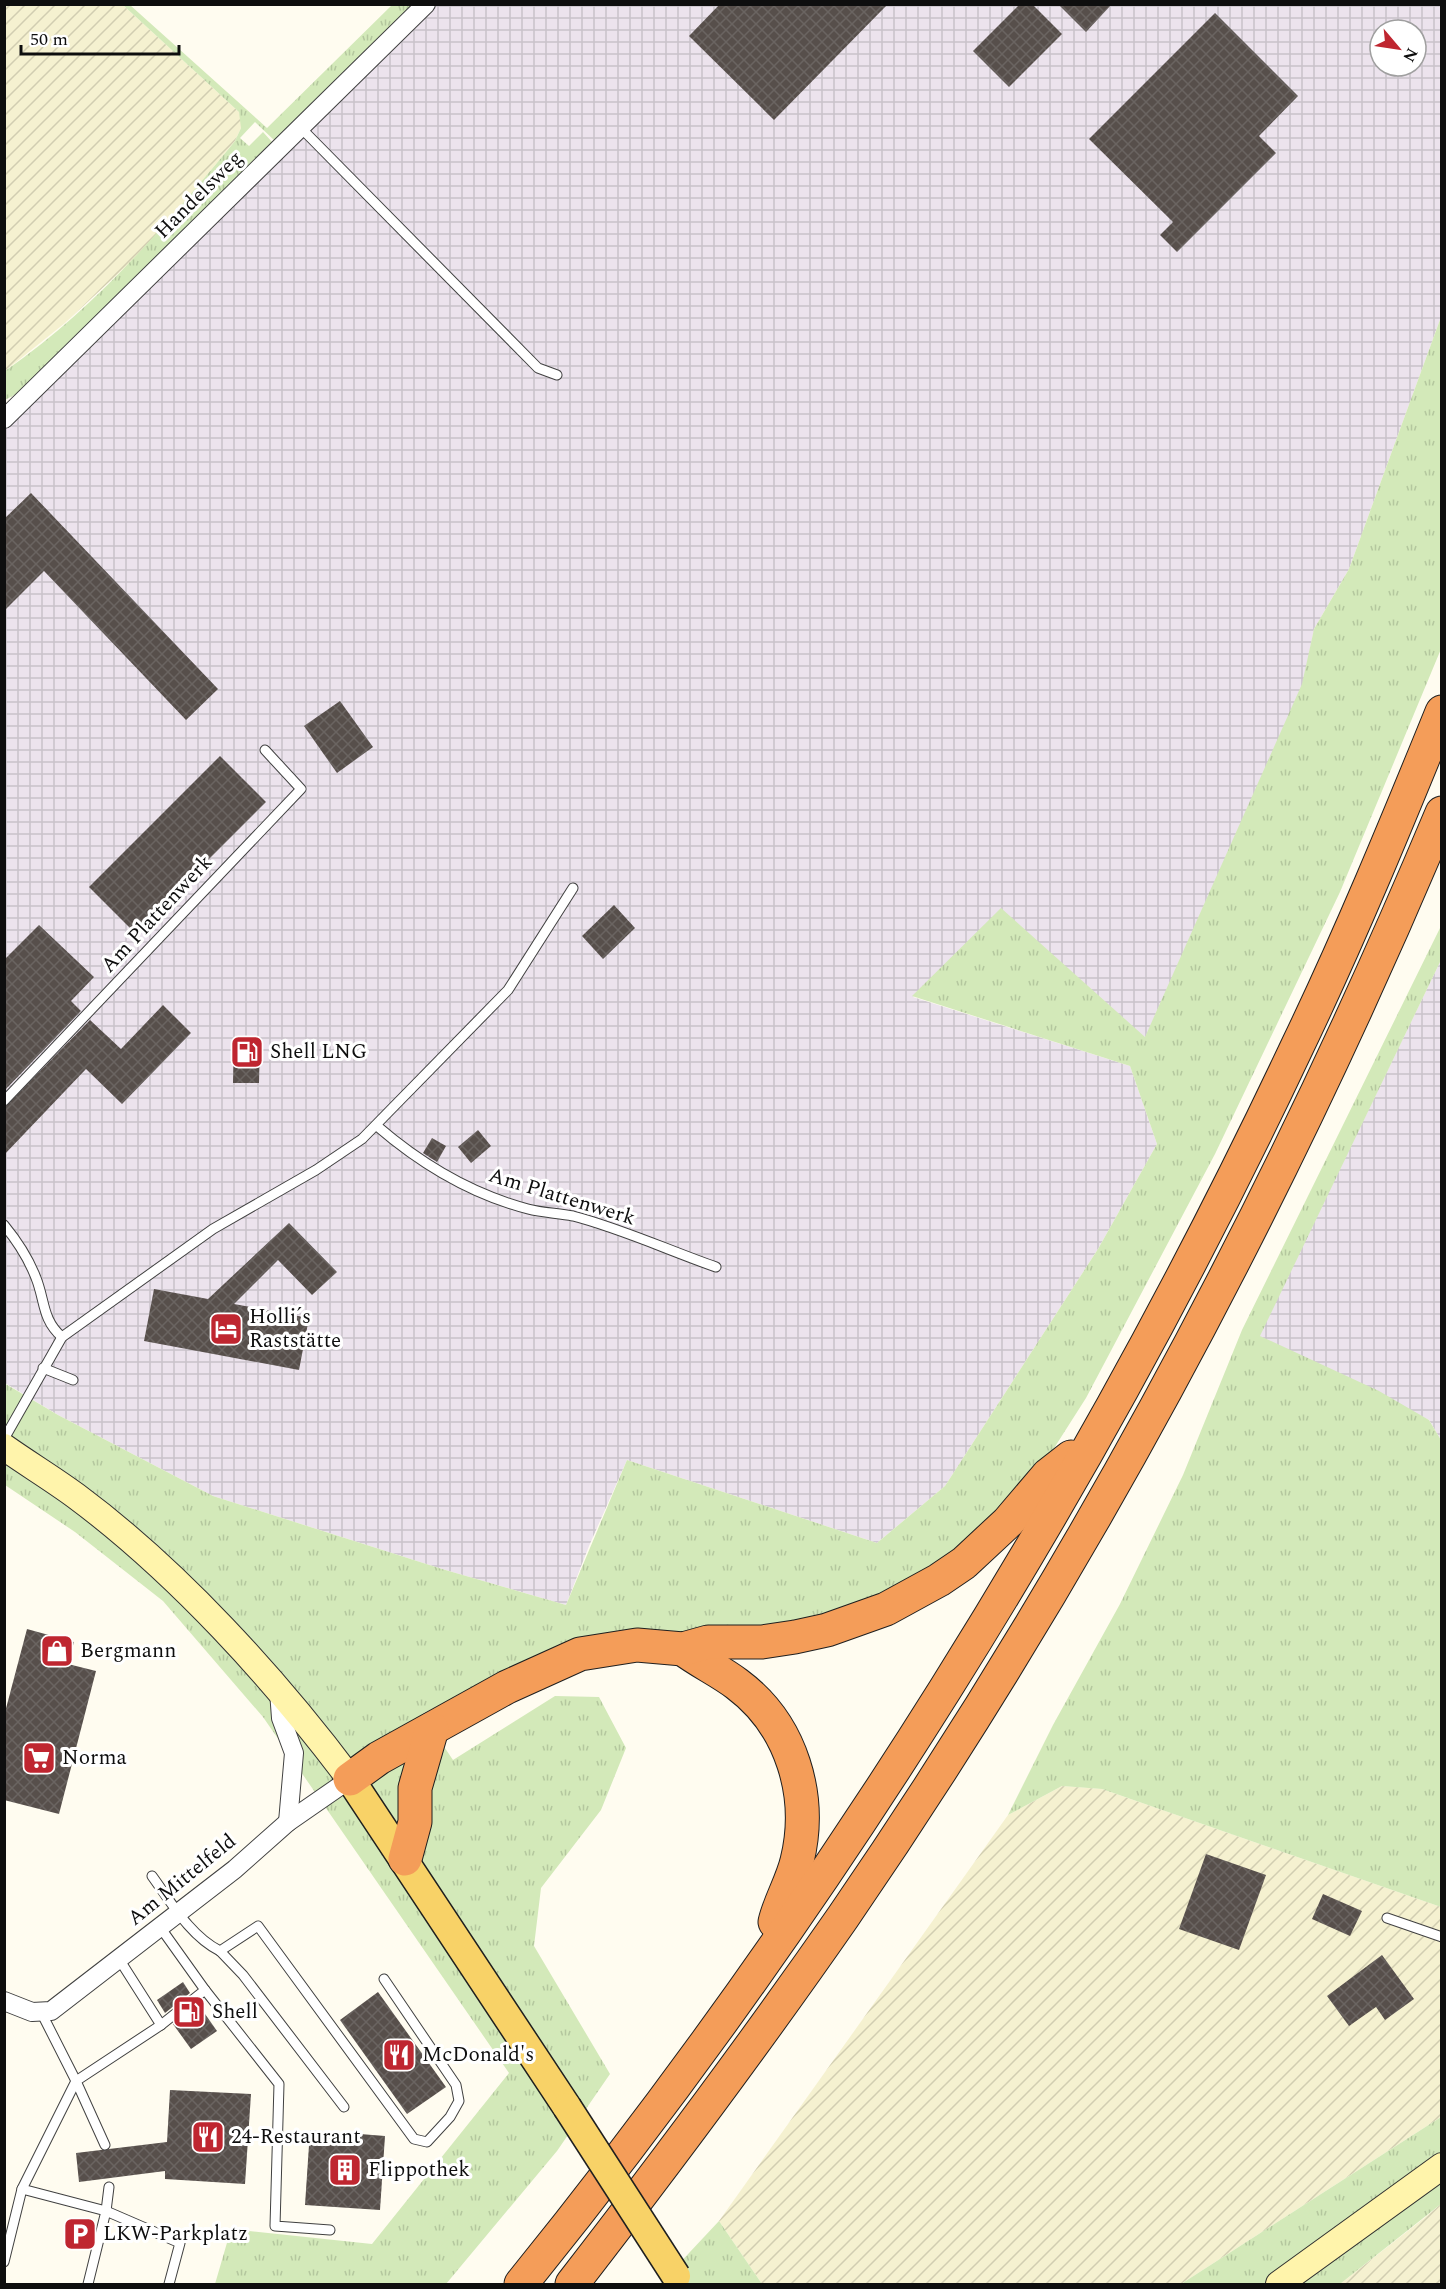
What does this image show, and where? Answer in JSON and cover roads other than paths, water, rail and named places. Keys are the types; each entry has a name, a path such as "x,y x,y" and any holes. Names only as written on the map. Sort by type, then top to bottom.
{"highway":[{"path":"521,2284 639,2132 765,1961 890,1774 1000,1598 1093,1438 1213,1216 1296,1049 1390,840 1442,712"},
{"path":"572,2284 687,2136 844,1915 947,1759 1061,1573 1167,1388 1248,1233 1336,1051 1442,813"},
{"path":"350,1779 379,1758 535,1673 580,1654 637,1645 683,1649 708,1642 762,1642 827,1630 877,1613 913,1596 956,1569 987,1544 1048,1475 1093,1438"},
{"path":"683,1649 738,1684 755,1700 782,1736 798,1778 802,1799 801,1843 789,1887 778,1908 765,1961"},
{"path":"405,1859 415,1822 415,1788 432,1729"}],"main road":[{"path":"4,1447 75,1495 138,1548 193,1600 279,1691 350,1779 405,1859 679,2280"},
{"path":"1279,2284 1442,2166"}],"street":[{"name":"Handelsweg","path":"4,419 426,4"},
{"path":"279,1691 281,1718 294,1753 288,1822"},
{"name":"Am Mittelfeld","path":"42,2014 51,2012 63,2003 179,1913 288,1822 350,1779"},
{"path":"4,2001 42,2014"}],"lane":[{"path":"300,127 538,368 557,375"},
{"name":"Am Plattenwerk","path":"4,1101 301,789 265,750"},
{"path":"4,1439 62,1337 213,1229 316,1170 376,1126 508,990 573,888"},
{"name":"Am Plattenwerk","path":"376,1126 416,1157 442,1173 489,1196 529,1210 573,1216 716,1267"},
{"path":"4,1225 24,1249 37,1280 44,1312 51,1328 62,1337"},
{"path":"43,1368 73,1380"},
{"path":"152,1876 179,1913 207,1945 220,1951 243,1975 344,2107"},
{"path":"1387,1918 1442,1937"},
{"path":"220,1951 258,1926 414,2139 427,2142 450,2117 459,2101 456,2085 384,1978"},
{"path":"160,1928 205,1990 279,2084 275,2226 330,2230"},
{"path":"119,1959 161,2025"},
{"path":"4,2262 22,2189 76,2081 161,2025 205,1990"},
{"path":"42,2014 105,2145"},
{"path":"88,2284 106,2211 109,2187"},
{"path":"22,2189 106,2211 180,2243 169,2284"}],"place":[{"name":"Shell LNG","path":"247,1052"},
{"name":"Holli´s Raststätte","path":"226,1329"},
{"name":"Bergmann","path":"57,1651"},
{"name":"Norma","path":"39,1758"},
{"name":"Shell","path":"189,2012"},
{"name":"McDonald's","path":"399,2055"},
{"name":"24-Restaurant","path":"208,2137"},
{"name":"Flippothek","path":"345,2170"},
{"name":"LKW-Parkplatz","path":"80,2234"}]}
